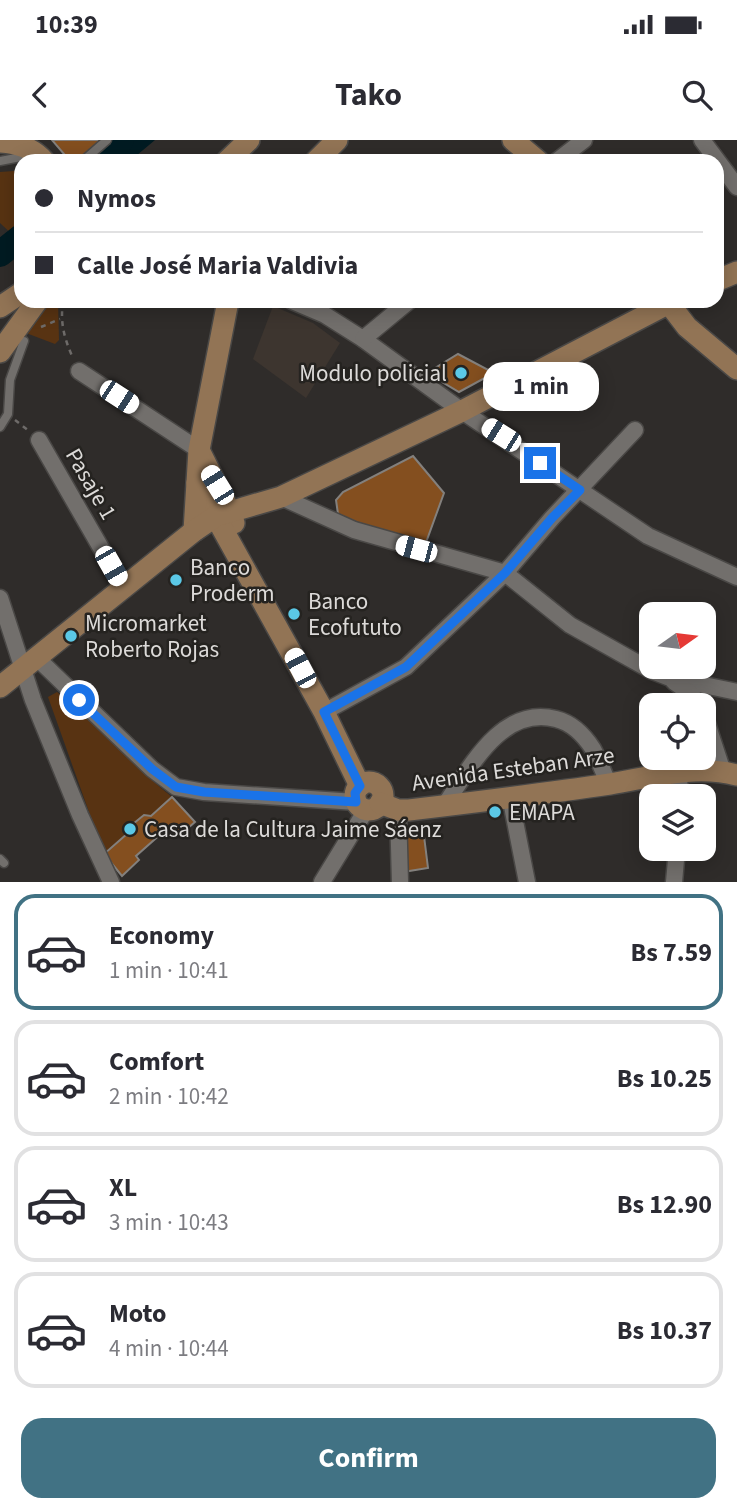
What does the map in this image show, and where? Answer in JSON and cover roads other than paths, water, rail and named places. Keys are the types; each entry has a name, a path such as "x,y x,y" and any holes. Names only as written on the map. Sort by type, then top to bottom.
{"main road":[{"path":"235,154 249,140"},
{"path":"323,154 337,140"},
{"path":"513,140 530,154"},
{"path":"0,352 32,308"},
{"path":"227,308 199,450 207,484 251,579 372,802"},
{"path":"0,687 194,531 223,514 276,498 462,411 659,308"},
{"path":"674,308 687,327 737,369"},
{"path":"207,484 276,498"},
{"path":"194,531 207,484"},
{"name":"Avenida Esteban Arze","path":"372,802 444,806 678,772 730,773"}],"street":[{"path":"566,154 583,140"},
{"path":"724,170 737,187"},
{"path":"308,308 363,339 462,411 649,536 737,577"},
{"path":"363,339 401,308"},
{"path":"79,371 199,450"},
{"path":"324,712 406,667 505,573 552,518 635,430"},
{"name":"Pasaje 1","path":"39,440 124,587"},
{"path":"276,498 354,530 505,573 570,625 639,663"},
{"path":"0,598 31,663 33,700 61,771 111,882"},
{"path":"31,663 176,787 204,792 372,802"},
{"path":"671,679 690,693"},
{"path":"675,679 737,692"},
{"path":"444,806 486,745 509,726 527,717 546,716 567,722 592,748 609,784"},
{"path":"716,741 730,773"},
{"path":"678,772 680,784"},
{"path":"510,796 527,882"},
{"path":"322,882 372,802"},
{"path":"372,802 400,882"},
{"path":"674,882 676,861"}],"lane":[{"path":"91,154 107,140"},
{"path":"0,161 26,148"},
{"path":"0,427 8,414 10,380 24,341"}],"water":[{"path":"121,140 155,140 138,154 105,154"}],"waterway":[{"path":"105,154 121,140"},
{"path":"0,254 14,243"}],"place":[{"name":"Modulo policial","path":"461,373"},
{"name":"Banco Proderm","path":"176,580"},
{"name":"Banco Ecofututo","path":"294,614"},
{"name":"Micromarket Roberto Rojas","path":"71,636"},
{"name":"EMAPA","path":"495,812"},
{"name":"Casa de la Cultura Jaime Sáenz","path":"130,829"}]}
